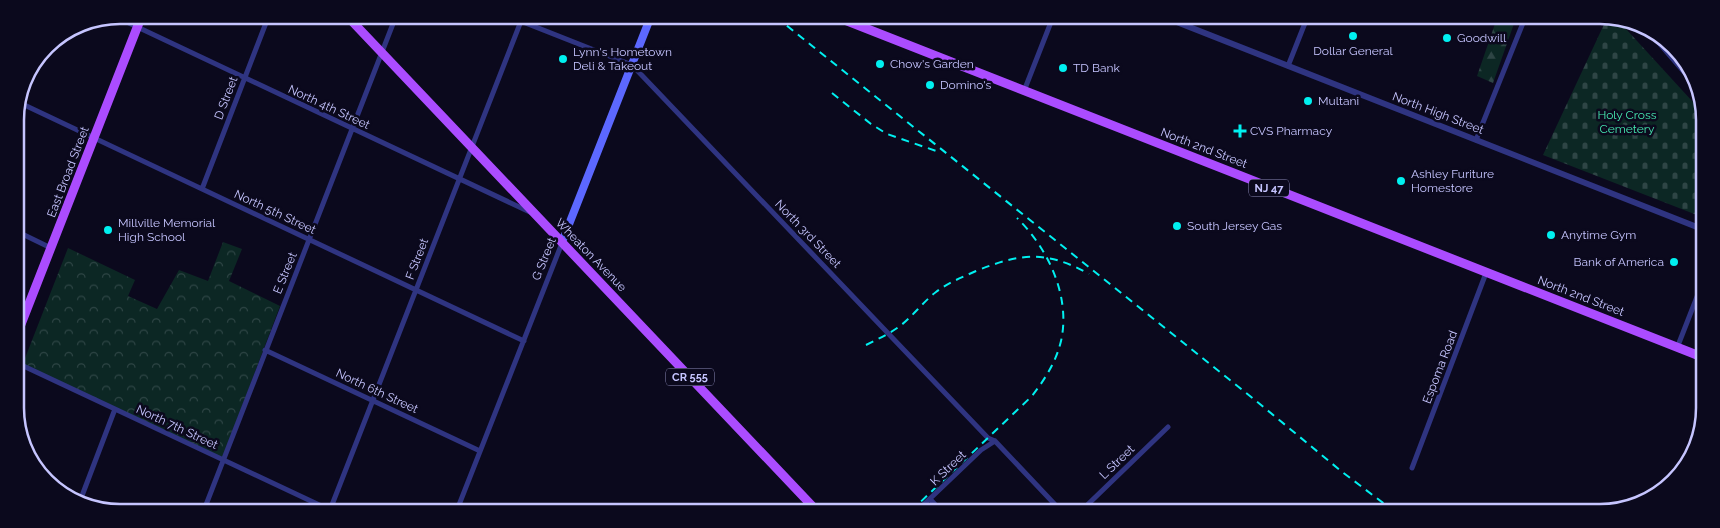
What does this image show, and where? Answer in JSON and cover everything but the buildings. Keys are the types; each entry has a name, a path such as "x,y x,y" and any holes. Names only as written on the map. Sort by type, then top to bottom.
{"main road":[{"name":"East Broad Street","path":"24,317 138,24"},
{"name":"Wheaton Avenue","path":"355,24 810,504"},
{"name":"G Street","path":"562,242 648,24"},
{"name":"North 2nd Street","path":"855,24 1696,355"}],"street":[{"name":"North 4th Street","path":"131,24 536,215"},
{"name":"D Street","path":"202,189 265,24"},
{"name":"E Street","path":"206,504 393,24"},
{"name":"F Street","path":"332,504 520,24"},
{"name":"North 3rd Street","path":"536,24 632,65 988,438 995,441 1054,504"},
{"path":"1024,91 1050,24"},
{"name":"North High Street","path":"1182,24 1696,227"},
{"path":"1288,66 1305,24"},
{"path":"1476,140 1523,24"},
{"path":"1666,50 1681,67"},
{"name":"North 5th Street","path":"25,105 524,341"},
{"path":"24,236 51,248"},
{"name":"G Street","path":"459,504 562,242"},
{"name":"Espoma Road","path":"1412,468 1486,273"},
{"path":"1677,348 1696,299"},
{"name":"North 6th Street","path":"265,350 480,451"},
{"name":"North 7th Street","path":"24,366 317,504"},
{"path":"82,496 115,409"},
{"name":"L Street","path":"1088,504 1168,427"},
{"name":"K Street","path":"925,504 981,450 995,441"},
{"path":"930,499 935,504"}],"green space":[{"path":"1495,24 1514,24 1493,83 1477,76"},
{"name":"Holy Cross Cemetery","path":"1604,24 1624,27 1694,104 1696,215 1543,155"},
{"path":"223,242 242,249 229,281 280,306 222,459 24,367 24,361 68,248 135,280 128,296 157,309 179,270 208,281"}],"railway":[{"path":"785,24 1384,504"},
{"path":"832,93 871,124 887,134 939,152"},
{"path":"918,504 1032,396 1046,377 1056,356 1061,341 1063,324 1063,307 1060,291 1047,258 1028,230 1017,218"},
{"path":"866,345 900,326 931,296 950,283 992,265 1020,258 1046,258 1074,266 1089,274"}],"place":[{"name":"Dollar General","path":"1353,36"},
{"name":"Goodwill","path":"1447,38"},
{"name":"Lynn's Hometown Deli & Takeout","path":"563,59"},
{"name":"Chow's Garden","path":"880,64"},
{"name":"TD Bank","path":"1063,68"},
{"name":"Domino's","path":"930,85"},
{"name":"Multani","path":"1308,101"},
{"name":"CVS Pharmacy","path":"1240,131"},
{"name":"Ashley Furiture Homestore","path":"1401,181"},
{"name":"South Jersey Gas","path":"1177,226"},
{"name":"Millville Memorial High School","path":"108,230"},
{"name":"Anytime Gym","path":"1551,235"},
{"name":"Bank of America","path":"1674,262"}]}
